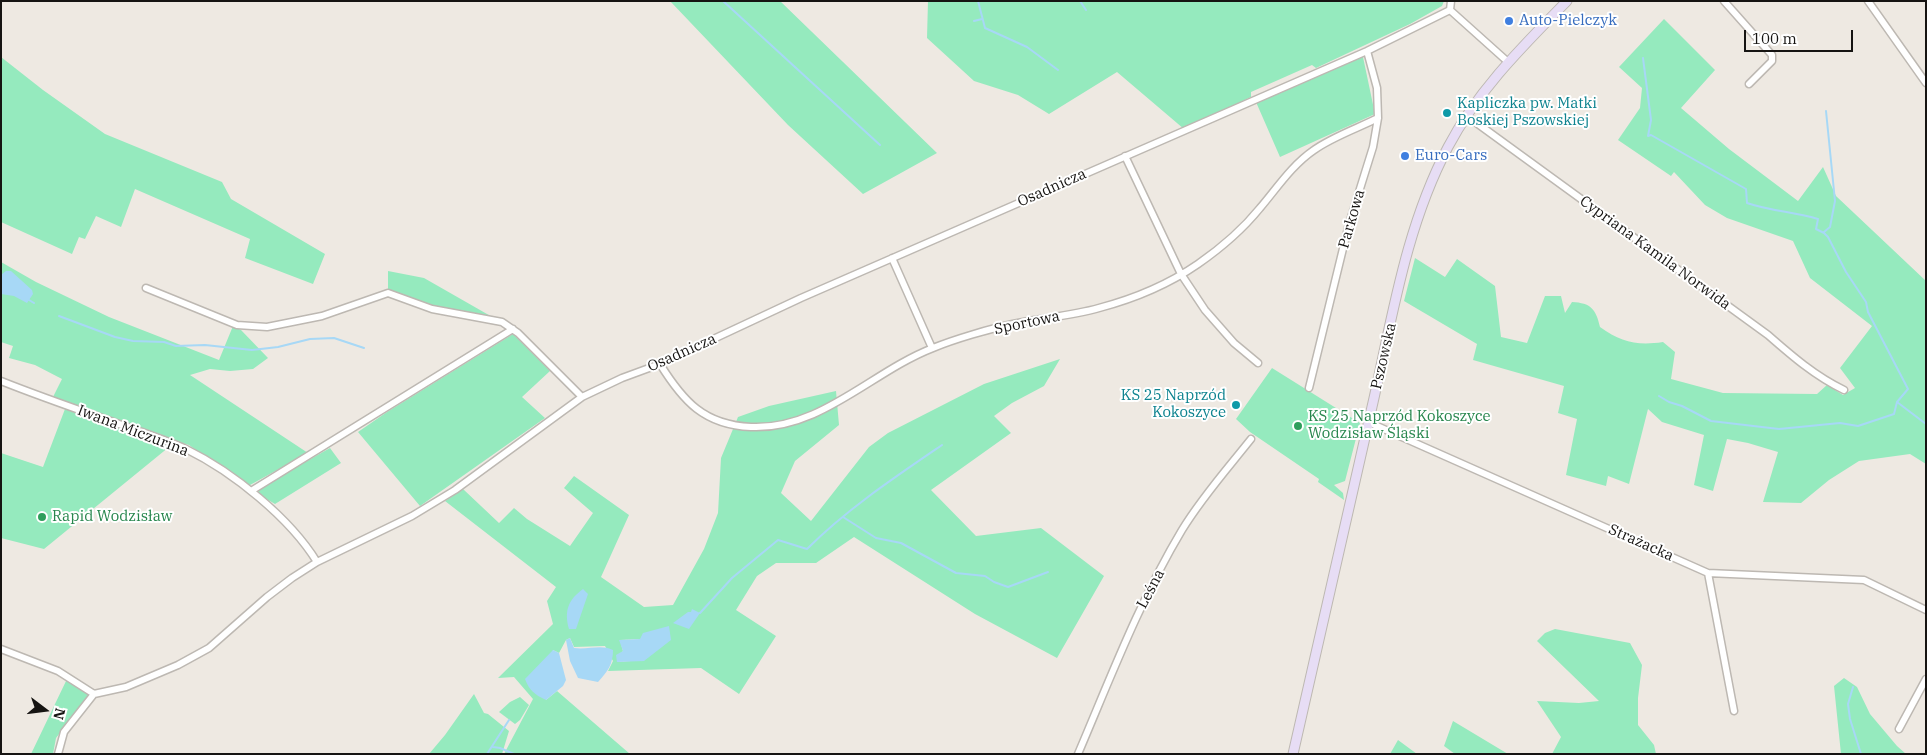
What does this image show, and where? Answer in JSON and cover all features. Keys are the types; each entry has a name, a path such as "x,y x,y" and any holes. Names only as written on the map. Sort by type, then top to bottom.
{"main road":[{"name":"Pszowska","path":"1292,754 1397,297 1421,208 1448,146 1493,78 1567,1"}],"street":[{"path":"1451,1 1450,10 1508,62"},
{"path":"1724,1 1772,56 1772,60 1749,84"},
{"path":"1868,1 1926,83"},
{"name":"Osadnicza","path":"582,398 622,378 660,364 801,298 1366,51 1450,10"},
{"name":"Parkowa","path":"1309,388 1349,224 1374,147 1378,118 1377,88 1366,51"},
{"name":"Cypriana Kamila Norwida","path":"1467,116 1768,335 1825,381 1844,390"},
{"name":"Sportowa","path":"660,364 673,386 687,402 716,420 734,426 753,427 783,425 803,419 932,348 1011,324 1098,309 1141,294 1181,274 1199,263 1234,236 1259,210 1293,169 1314,150 1378,118"},
{"path":"1125,156 1181,274 1206,310 1234,343 1258,363"},
{"path":"892,258 932,348"},
{"path":"58,754 64,732 94,694 126,687 178,665 209,648 267,597 292,578 317,562 412,516 456,490 582,398 513,329 502,322 432,309 388,293 322,316 267,327 237,325 146,288"},
{"path":"251,491 513,329"},
{"name":"Iwana Miczurina","path":"1,381 186,449 203,458 251,491 296,535 317,562"},
{"name":"Strażacka","path":"1368,422 1708,573 1864,580 1926,610"},
{"name":"Leśna","path":"1078,754 1133,624 1182,529 1252,439"},
{"path":"1708,573 1734,710"},
{"path":"1,649 58,671 94,694"},
{"path":"1899,728 1926,679"}],"green space":[{"path":"670,1 780,1 937,153 863,194 788,125"},
{"path":"928,1 1444,1 1442,6 1410,24 1316,68 1312,65 1251,92 1251,97 1184,129 1117,72 1049,114 1018,95 974,81 927,38"},
{"path":"1664,19 1715,70 1681,108 1729,149 1798,201 1823,167 1836,196 1926,281 1926,464 1910,454 1859,461 1829,480 1801,503 1763,502 1778,452 1727,439 1713,491 1694,485 1704,435 1662,422 1648,409 1629,484 1608,476 1606,486 1566,475 1577,419 1558,413 1564,386 1473,360 1477,344 1404,301 1415,258 1445,277 1457,259 1495,286 1501,337 1527,343 1545,296 1561,296 1565,313 1572,302 1584,304 1592,308 1597,316 1600,327 1615,336 1637,343 1663,342 1675,352 1671,379 1723,393 1817,394 1827,385 1843,395 1855,388 1840,368 1872,326 1810,278 1793,241 1727,218 1705,205 1674,172 1671,176 1618,140 1640,108 1642,88 1619,67"},
{"path":"1360,56 1363,57 1375,114 1280,157 1256,102"},
{"path":"1,57 43,90 105,134 222,182 231,199 325,254 313,284 245,258 250,239 135,189 121,227 96,216 85,239 79,237 72,254 1,222"},
{"path":"1,262 36,282 109,317 219,360 233,326 241,330 268,358 253,369 230,371 210,369 190,375 308,453 250,485 245,485 189,445 53,397 62,379 35,365 9,358 13,346 1,342"},
{"path":"388,271 424,278 494,318 438,307 388,291"},
{"path":"513,334 550,371 522,397 545,418 420,506 358,432"},
{"path":"1060,359 1044,386 1012,403 994,416 1011,433 931,490 976,536 1041,528 1104,576 1057,658 975,614 854,537 816,563 776,563 757,576 736,610 776,636 739,694 701,668 608,671 613,661 605,646 574,647 570,638 566,640 559,653 553,650 546,700 557,691 630,754 504,754 533,699 514,677 498,678 553,624 547,601 556,587 445,501 463,489 499,523 514,508 527,519 570,546 593,513 564,488 574,476 629,515 601,577 644,607 673,605 704,549 718,513 721,458 738,417 769,406 836,391 839,425 795,461 781,493 811,521 869,447 888,433 984,384","holes":["640,639 644,660 617,662 623,651 620,640"]},
{"name":"KS 25 Naprzód Kokoszyce Wodzisław Śląski","path":"1272,368 1360,423 1345,481 1334,485 1343,493 1344,500 1318,482 1319,479 1250,432 1236,419"},
{"path":"65,409 169,447 44,549 1,538 1,453 43,467"},
{"path":"330,448 341,463 275,504 258,494 259,488"},
{"path":"1555,629 1630,643 1642,665 1638,698 1638,725 1654,745 1656,754 1552,754 1561,737 1537,701 1579,703 1599,701 1537,641 1545,633"},
{"path":"1844,678 1857,687 1870,714 1906,754 1841,754 1834,686"},
{"path":"67,679 90,694 56,738 53,754 31,754"},
{"path":"474,694 484,713 488,714 509,731 502,754 429,754 445,735"},
{"path":"520,697 529,705 520,720 515,724 499,712 510,702"},
{"path":"1453,721 1508,754 1455,754 1444,746"},
{"path":"1398,740 1417,754 1390,754"}],"water":[{"path":"6,271 11,271 32,290 33,294 27,303 14,296 1,294 1,275"},
{"path":"583,589 588,594 576,629 569,629 568,606"},
{"path":"692,609 700,613 689,629 673,623 688,612 691,612"},
{"path":"669,626 671,640 644,661 617,662 616,655 623,651 619,640 640,639 643,633"},
{"path":"570,638 574,648 604,647 613,650 609,667 598,682 578,678 570,661 566,640"},
{"path":"553,650 559,653 566,680 563,686 546,700 533,692 525,679"}],"waterway":[{"path":"723,1 880,145"},
{"path":"978,1 985,28 1027,47 1058,70"},
{"path":"1080,1 1086,10"},
{"path":"974,21 982,19"},
{"path":"1643,58 1651,120 1648,136 1651,135 1746,189 1747,203 1818,219 1816,229 1828,237 1846,272 1866,302 1868,312 1908,389 1897,402 1894,414 1858,426 1840,423 1779,429 1711,421 1659,396"},
{"path":"1824,232 1830,227 1835,201 1826,111"},
{"path":"29,300 34,303"},
{"path":"59,316 115,337 133,341 164,342 176,346 205,345 252,350 278,347 310,339 334,338 364,348"},
{"path":"1897,402 1926,424"},
{"path":"700,613 732,578 778,540 807,549 838,520 889,481 942,445"},
{"path":"843,517 876,538 901,543 956,573 985,576 994,582 1008,587 1048,572"},
{"path":"1853,687 1848,704 1850,719 1861,754"},
{"path":"487,754 509,720"},
{"path":"493,747 514,754"}],"place":[{"name":"Auto-Pielczyk","path":"1509,21"},
{"name":"Kapliczka pw. Matki Boskiej Pszowskiej","path":"1447,113"},
{"name":"Euro-Cars","path":"1405,156"},
{"name":"KS 25 Naprzód Kokoszyce","path":"1236,405"},
{"name":"KS 25 Naprzód Kokoszyce Wodzisław Śląski","path":"1298,426"},
{"name":"Rapid Wodzisław","path":"42,517"}]}
